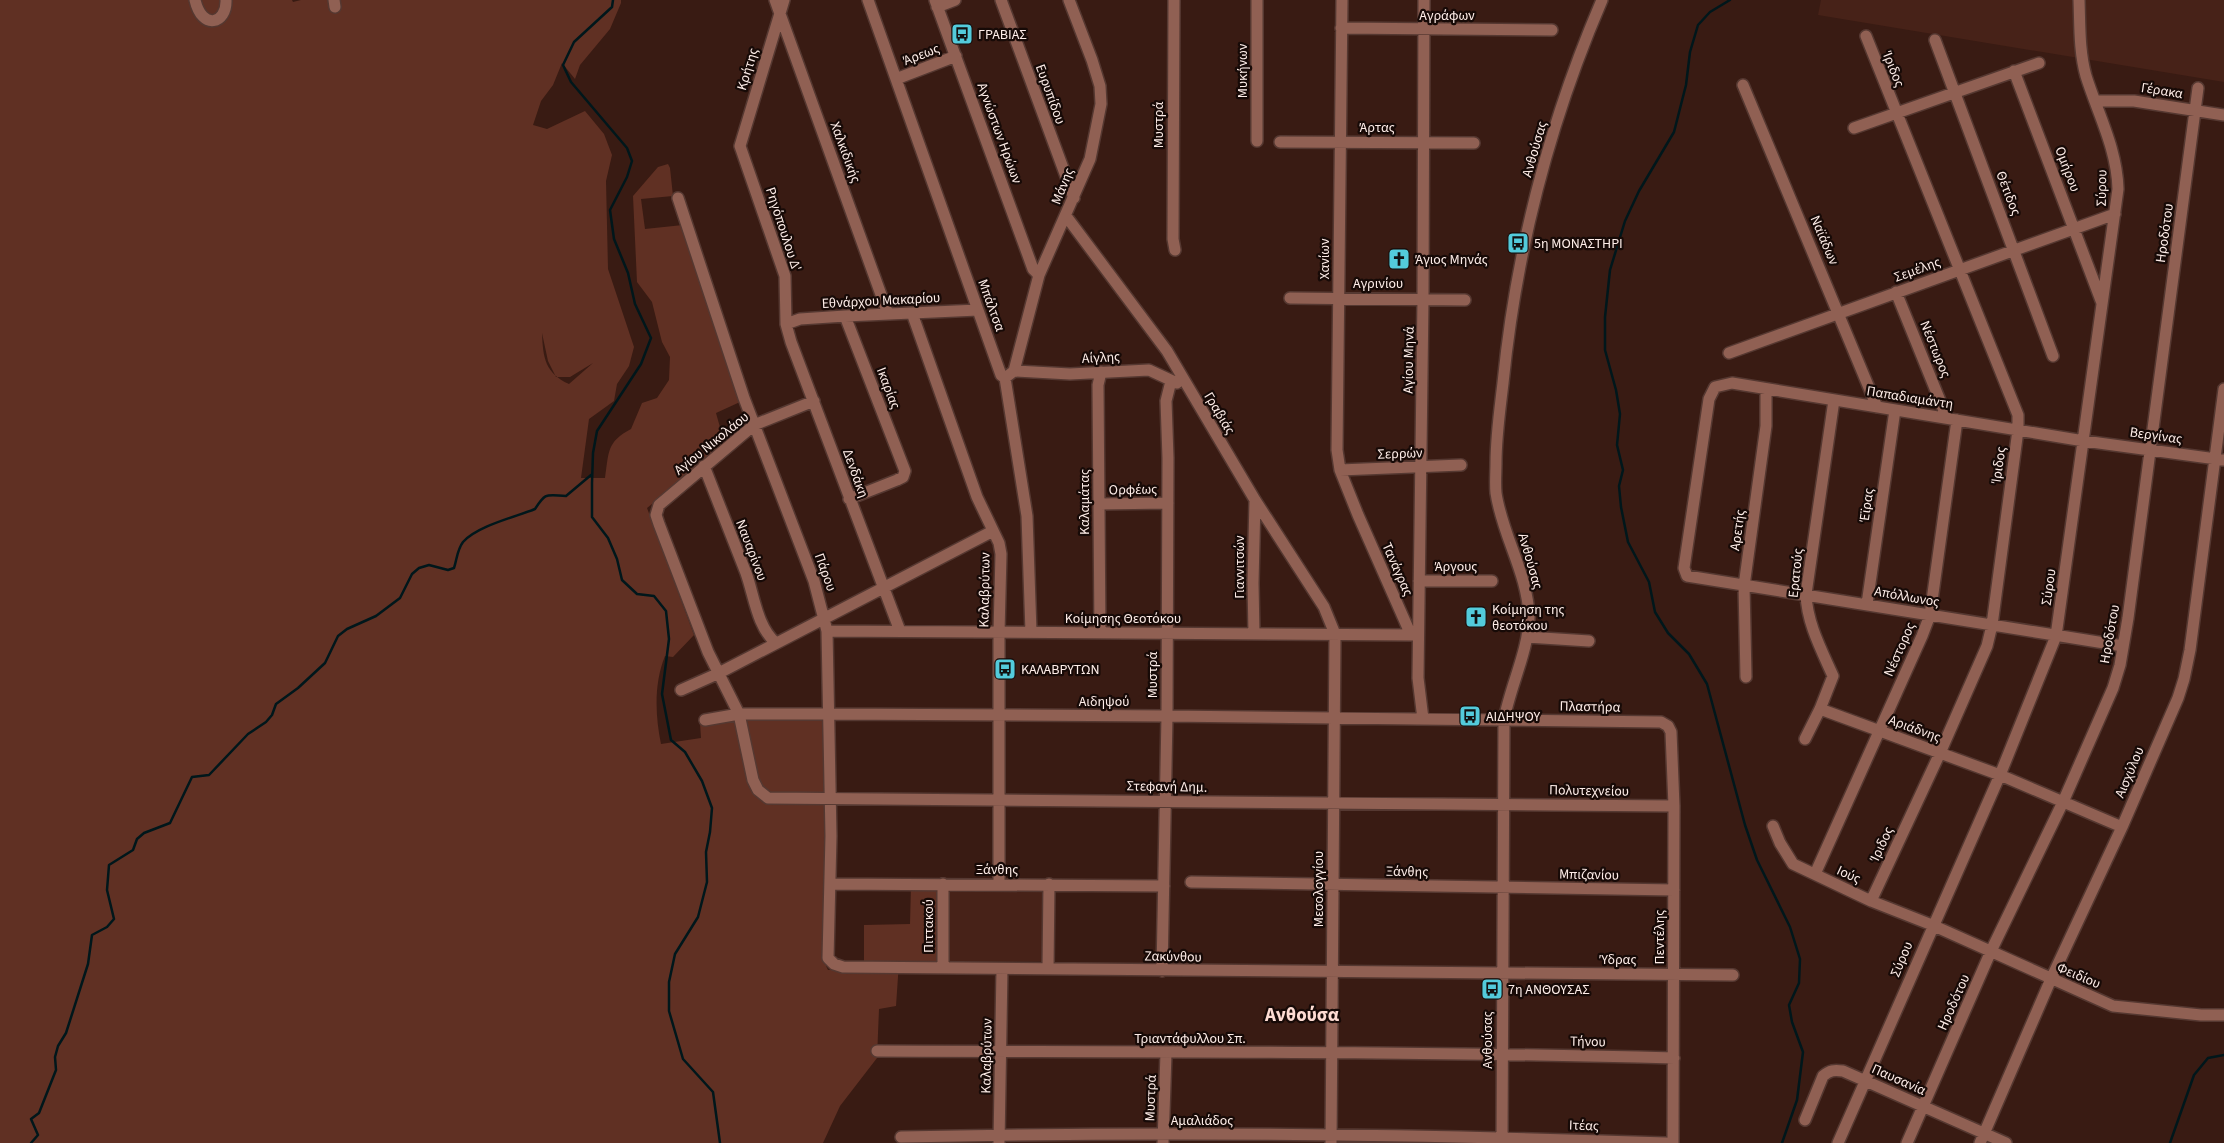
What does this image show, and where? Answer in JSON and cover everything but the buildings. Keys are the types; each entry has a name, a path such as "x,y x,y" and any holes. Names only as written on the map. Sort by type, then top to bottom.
{"street":[{"path":"195,0 197,11 202,18 209,21 218,18 223,12 226,0"},
{"name":"Χαλκιδικής","path":"775,0 888,314"},
{"name":"Κρήτης","path":"740,146 784,0"},
{"name":"Μπάλτσα","path":"868,0 1001,375 1009,375 1026,510 1031,632"},
{"path":"936,4 955,0"},
{"name":"Ευρυπίδου","path":"1001,0 1074,198"},
{"name":"Μάνης","path":"1009,375 1039,275 1090,159 1101,104 1100,86 1092,60 1069,0"},
{"name":"Μυστρά","path":"1174,0 1172,122 1173,239 1175,250"},
{"name":"Μυκήνων","path":"1257,0 1257,141"},
{"name":"Χανίων","path":"1342,0 1336,450 1340,470 1358,515"},
{"name":"Αγίου Μηνά","path":"1423,719 1418,688 1415,635 1419,580 1421,467 1424,0"},
{"name":"Ανθούσας","path":"1502,1140 1504,720 1512,685 1527,637 1529,615 1526,595 1496,492 1496,450 1505,362 1518,277 1541,177 1576,63 1602,0"},
{"name":"Σύρου","path":"1838,1143 1932,925 2000,775 2056,636 2118,189 2118,169 2114,153 2082,61 2079,0"},
{"name":"Αγνώστων Ηρώων","path":"936,4 1033,269 1039,275"},
{"name":"Αγράφων","path":"1342,28 1552,30"},
{"name":"Ίριδος","path":"1866,36 1958,270 2018,415 2018,430 1992,625 1987,646 1940,753 1871,901"},
{"name":"Θέτιδος","path":"1935,40 2053,356"},
{"name":"Άρεως","path":"896,79 956,56"},
{"path":"1854,128 2039,63"},
{"name":"Ομήρου","path":"2014,71 2102,305"},
{"name":"Ναϊάδων","path":"1743,85 1877,407"},
{"name":"Ηροδότου","path":"1907,1143 1991,952 2063,802 2113,688 2123,646 2198,88"},
{"name":"Γέρακα","path":"2095,101 2134,101 2224,115"},
{"name":"Άρτας","path":"1280,142 1474,143"},
{"name":"Ρηγόπουλου Δ'","path":"740,146 785,276 786,324"},
{"name":"Πάρου","path":"678,198 754,425 814,581 825,618 827,631 830,798 828,958 834,964 843,968"},
{"name":"Σεμέλης","path":"1729,353 2115,214"},
{"name":"Γραβιάς","path":"1066,216 1167,351 1255,500 1324,608 1335,634"},
{"name":"Νέστωρος","path":"1896,292 1952,419"},
{"name":"Αγρινίου","path":"1290,298 1465,300"},
{"name":"Εθνάρχου Μακαρίου","path":"786,324 800,319 978,310"},
{"name":"Καλαβρύτων","path":"912,313 978,497 999,543 1001,554 999,632 999,884"},
{"name":"Ικαρίας","path":"846,316 906,471 903,477 897,480 849,499"},
{"name":"Δενδάκη","path":"786,324 849,499 900,631"},
{"name":"Αίγλης","path":"1009,375 1149,370 1180,385 1186,385"},
{"name":"Καλαμάτας","path":"1100,633 1098,385 1101,372"},
{"name":"Μυστρά","path":"1162,970 1167,716 1168,503 1166,401 1172,381"},
{"name":"Παπαδιαμάντη","path":"1687,576 1684,568 1709,399 1716,387 1727,382 2084,441"},
{"name":"Αρετής","path":"1746,677 1744,586 1766,426 1766,389"},
{"name":"Αισχύλου","path":"1982,1138 2051,980 2122,827 2184,679 2220,459 2224,389"},
{"name":"Ερατούς","path":"1805,739 1820,709 1833,676 1816,640 1807,607 1806,594 1834,400"},
{"name":"Αγίου Νικολάου","path":"717,674 659,524 656,515 659,506 754,425 814,401"},
{"name":"Έϊρας","path":"1867,604 1895,410"},
{"name":"Νέστορος","path":"1814,874 1930,615 1952,419"},
{"name":"Βεργίνας","path":"2084,441 2220,459"},
{"name":"Ναυαρίνου","path":"704,466 745,571 764,628 768,636 776,643"},
{"name":"Σερρών","path":"1340,470 1460,466"},
{"name":"Γιαννιτσών","path":"1254,634 1255,500"},
{"name":"Ορφέως","path":"1100,504 1168,503"},
{"name":"Τανάγρας","path":"1358,515 1415,635"},
{"path":"680,690 717,674 993,531"},
{"name":"Απόλλωνος","path":"1687,576 2123,646"},
{"name":"Άργους","path":"1419,580 1492,581"},
{"name":"Κοίμησης Θεοτόκου","path":"827,631 1415,635"},
{"name":"Μεσολογγίου","path":"1331,1139 1335,634"},
{"path":"1527,637 1589,641"},
{"path":"717,674 739,714"},
{"name":"Αριάδνης","path":"1820,709 2000,775 2122,827"},
{"name":"Αιδηψού","path":"705,720 739,714 828,714 1504,720"},
{"name":"Στεφανή Δημ.","path":"739,714 753,780 768,798 1504,804"},
{"name":"Πλαστήρα","path":"1504,720 1661,722 1668,726 1671,732"},
{"name":"Πεντέλης","path":"1671,732 1674,806 1673,1143"},
{"name":"Πολυτεχνείου","path":"1504,804 1674,806"},
{"name":"Ιούς","path":"1773,826 1780,843 1793,864 1871,901 1932,925"},
{"name":"Ξάνθης","path":"1191,882 1503,887"},
{"name":"Ξάνθης","path":"830,884 1164,886"},
{"name":"Πιττακού","path":"943,884 943,968"},
{"path":"1048,969 1049,884"},
{"name":"Μπιζανίου","path":"1503,887 1674,890"},
{"name":"Φειδίου","path":"1932,925 2051,980 2113,1006 2201,1015 2224,1015"},
{"name":"Ζακύνθου","path":"843,968 1503,973"},
{"name":"Καλαβρύτων","path":"999,1140 1002,969"},
{"name":"Ύδρας","path":"1503,973 1733,975"},
{"name":"Τριαντάφυλλου Σπ.","path":"877,1051 1502,1054"},
{"name":"Μυστρά","path":"1164,1139 1166,1053"},
{"name":"Τήνου","path":"1502,1054 1674,1058"},
{"name":"Παυσανία","path":"1805,1120 1823,1076 1828,1071 1843,1071 1923,1106 1982,1138 2006,1143"},
{"name":"Αμαλιάδος","path":"901,1136 999,1140 1502,1140"},
{"name":"Ιτέας","path":"1502,1140 1666,1143"}],"shaded area":[{"path":"0,0 292,0 293,2 301,0 621,0 610,29 580,65 575,79 562,63 553,85 541,101 533,125 547,129 585,111 604,134 612,155 606,181 608,269 634,347 629,366 617,384 614,401 589,419 581,478 605,478 608,455 613,444 631,429 642,403 657,398 669,380 670,357 662,342 652,302 637,282 633,196 658,167 668,164 673,196 641,199 645,229 683,225 740,402 716,413 725,445 647,508 694,635 673,657 665,656 661,666 657,699 661,744 701,738 700,723 734,718 824,719 829,841 826,966 828,970 864,970 864,925 910,924 911,885 940,885 940,961 899,962 896,1006 879,1009 877,1058 840,1106 823,1143 0,1143","holes":["542,333 548,361 555,375 547,364 543,350","593,363 569,384 558,377 570,377"]},
{"path":"1821,0 2224,0 2224,82 1818,15"},
{"path":"949,889 1045,889 1045,961 949,961"}],"waterway":[{"path":"613,0 612,7 574,42 563,65 571,82 627,148 632,161 627,177 610,210 614,239 628,273 635,304 651,338 641,364 597,431 593,453 592,517 608,538 617,559 622,580 637,594 654,596 666,611 669,639 662,694 671,740 685,752 702,781 712,808 706,852 707,882 698,917 675,954 669,982 669,1011 683,1059 713,1092 720,1143"},
{"path":"1730,0 1710,12 1698,25 1690,52 1686,85 1674,132 1639,191 1625,221 1610,270 1605,317 1605,350 1616,390 1620,414 1617,445 1623,470 1619,486 1628,542 1649,582 1655,612 1668,633 1689,654 1707,684 1745,825 1757,860 1790,927 1800,959 1799,983 1789,1005 1792,1022 1803,1052 1797,1100 1782,1143"},
{"path":"31,1143 38,1135 31,1119 39,1113 56,1070 55,1057 58,1046 66,1033 88,964 92,935 107,927 114,919 107,890 109,865 133,850 137,839 144,833 170,823 192,777 209,775 248,734 266,722 272,715 276,704 298,688 325,663 338,636 347,629 376,616 400,598 412,574 419,568 429,565 448,570 454,568 459,548 469,536 497,522 535,509 544,497 554,495 566,496 591,475"},
{"path":"2170,1143 2194,1075 2208,1058 2224,1055"}],"place":[{"name":"ΓΡΑΒΙΑΣ","path":"962,34"},
{"name":"5η ΜΟΝΑΣΤΗΡΙ","path":"1518,243"},
{"name":"Άγιος Μηνάς","path":"1399,259"},
{"name":"Κοίμηση της θεοτόκου","path":"1476,617"},
{"name":"ΚΑΛΑΒΡΥΤΩΝ","path":"1005,669"},
{"name":"ΑΙΔΗΨΟΥ","path":"1470,716"},
{"name":"7η ΑΝΘΟΥΣΑΣ","path":"1492,989"}],"district":[{"name":"Ανθούσα","path":"1302,1014"}]}
